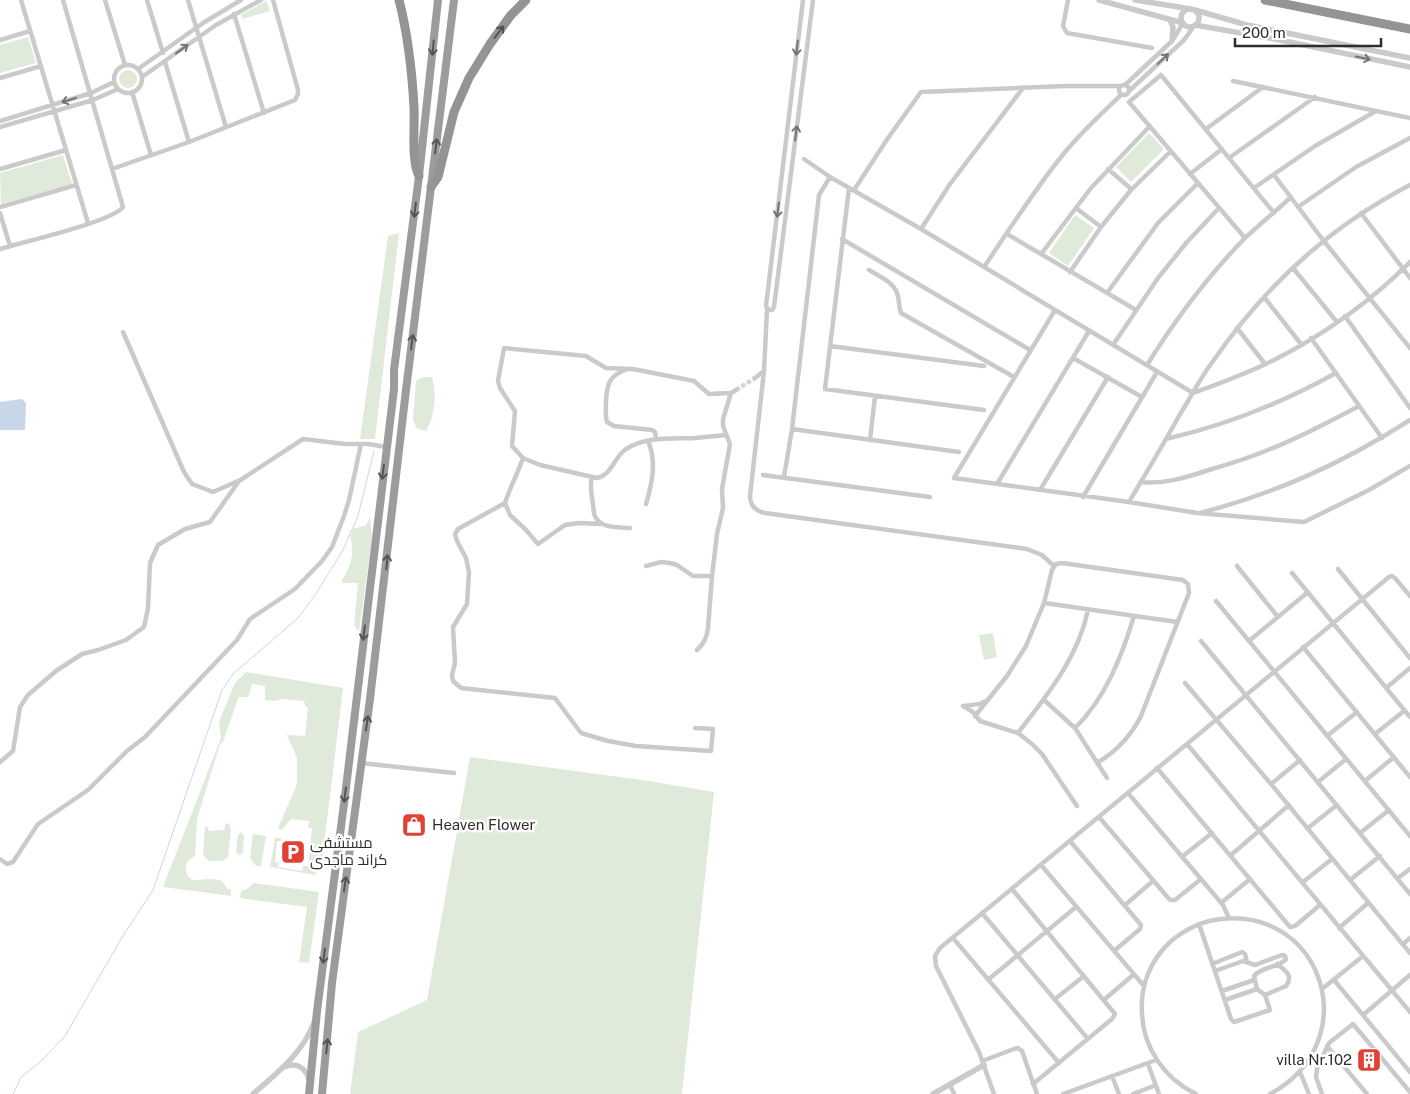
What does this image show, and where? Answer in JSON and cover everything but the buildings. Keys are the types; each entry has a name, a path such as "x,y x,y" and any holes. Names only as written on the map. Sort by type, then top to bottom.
{"highway":[{"path":"399,0 408,42 414,108 415,166 419,176"},
{"path":"310,1090 317,1011 394,389 394,370 419,176 438,0"},
{"path":"322,1094 332,983 385,580 406,390 454,0"},
{"path":"431,186 438,177 454,112 470,78 490,44 511,15 526,0"},
{"path":"1264,0 1410,29"},
{"path":"329,916 340,918"}],"street":[{"path":"21,0 88,224"},
{"path":"0,249 88,224 114,214 123,207 63,0"},
{"path":"105,0 124,65"},
{"path":"147,0 163,53"},
{"path":"188,0 226,127"},
{"path":"138,69 232,2 242,0"},
{"path":"142,77 138,69 132,65 124,65 116,72 114,82 122,92 132,92 139,87 142,77 234,14 261,0"},
{"path":"112,169 189,142 293,102 297,98 298,94 272,0"},
{"path":"803,0 767,310 764,371 750,496 752,505 756,510 765,514 1027,549 1042,556 1054,566"},
{"path":"767,310 772,310 774,307 813,0"},
{"path":"1068,0 1063,26 1067,33 1152,48"},
{"path":"1099,0 1183,23 1187,26 1275,39 1410,67"},
{"path":"1135,0 1193,10 1247,25 1410,58"},
{"path":"1122,94 1120,91 1123,86 1172,41 1183,23 1184,13 1193,10"},
{"path":"984,267 1031,197 1062,156 1092,122 1122,94 1126,94 1184,40 1198,22 1199,17 1193,10"},
{"path":"234,14 264,113"},
{"path":"1170,20 1173,27 1172,41"},
{"path":"0,40 30,31"},
{"path":"165,62 189,142"},
{"path":"0,78 41,66"},
{"path":"1245,238 1129,102 1161,75 1274,213"},
{"path":"1233,81 1410,118"},
{"path":"0,121 91,94 114,82"},
{"path":"984,410 825,389 842,239 851,189 921,92 1075,86 1123,86 1128,87 1129,91"},
{"path":"1206,129 1263,87"},
{"path":"921,229 950,184 1023,88"},
{"path":"0,127 92,100 118,89"},
{"path":"132,92 151,155"},
{"path":"1230,158 1315,97"},
{"path":"1254,188 1322,142 1376,111"},
{"path":"1041,254 1108,168 1150,126"},
{"path":"1298,207 1356,167 1410,138"},
{"path":"1190,174 1222,149"},
{"path":"0,169 66,150"},
{"path":"1070,272 1101,227 1131,190 1171,150"},
{"path":"785,152 794,154"},
{"path":"804,159 830,177 921,229 1193,393"},
{"path":"1108,168 1131,190"},
{"path":"1274,176 1410,348"},
{"path":"784,477 792,429 819,195 830,177"},
{"path":"1107,293 1158,223 1198,183"},
{"path":"0,207 76,185"},
{"path":"1130,502 1209,366 1264,296 1323,240 1361,213 1410,185"},
{"path":"1147,365 1169,330 1194,297 1245,238 1291,197"},
{"path":"1076,208 1101,227"},
{"path":"1113,345 1158,278 1219,208"},
{"path":"0,212 10,246"},
{"path":"1361,213 1410,278"},
{"path":"1007,234 1136,310"},
{"path":"842,239 1030,350"},
{"path":"773,251 781,252"},
{"path":"1193,393 1265,364 1302,344 1337,322 1369,298 1410,262"},
{"path":"1293,268 1337,322"},
{"path":"869,270 890,283 894,288 898,298 898,306 902,313 1014,377"},
{"path":"1264,296 1302,344"},
{"path":"1055,310 954,478 1197,513 1304,522 1368,490 1410,466"},
{"path":"1345,316 1410,408"},
{"path":"1237,328 1265,364"},
{"path":"997,484 1089,331"},
{"path":"123,332 184,472 192,484 213,492 239,481 303,439 386,447"},
{"path":"1311,338 1382,438"},
{"path":"830,346 984,366"},
{"path":"697,650 702,646 707,637 717,534 723,508 722,489 730,444 722,418 733,392 709,394 699,384 694,382 628,369 606,368 586,356 504,348 498,381 500,388 515,411 512,446 523,458 540,465 592,478 602,477 625,450 656,438 696,438 726,435"},
{"path":"1073,358 1142,397"},
{"path":"628,369 618,373 607,385 607,422 614,426 652,430 655,432 656,438"},
{"path":"755,378 764,371"},
{"path":"1083,496 1157,372"},
{"path":"1166,439 1200,431 1262,409 1336,373"},
{"path":"1040,490 1108,377"},
{"path":"870,440 875,396"},
{"path":"1141,482 1166,481 1195,475 1233,463 1273,448 1359,406"},
{"path":"1197,513 1238,503 1275,490 1340,461 1410,420"},
{"path":"792,429 959,452"},
{"path":"646,504 652,482 653,454 648,441"},
{"path":"0,860 7,864 14,862 38,824 88,790 127,751 145,737 237,640 250,619 295,589 322,561 332,547 350,500 361,444"},
{"path":"523,458 505,503 510,515 538,544 565,526 579,523 630,528"},
{"path":"763,475 930,497"},
{"path":"592,478 590,485 594,515 601,524"},
{"path":"0,762 13,751 20,707 28,695 56,671 82,654 126,640 144,627 148,608 150,563 158,545 185,529 210,522 239,481"},
{"path":"505,503 458,529 455,534 466,558 469,572 467,604 453,628 454,664 452,675 456,685 461,688 555,698 581,733 608,741 636,746 711,751 713,730 695,728"},
{"path":"646,566 661,562 670,563 695,577 712,576"},
{"path":"976,716 1010,672 1026,646 1044,603 1054,566 1058,563 1183,580 1188,584 1190,590 1137,724 1123,743 1098,763"},
{"path":"1237,566 1278,617"},
{"path":"1338,569 1410,658"},
{"path":"1292,573 1410,718"},
{"path":"994,1094 983,1063 935,961 936,952 1361,599 1392,576 1410,596"},
{"path":"1249,641 1308,592"},
{"path":"1216,601 1409,833"},
{"path":"1044,603 1177,622"},
{"path":"1018,733 1044,700 1068,664 1083,629 1088,610"},
{"path":"1074,728 1092,709 1104,691 1134,616"},
{"path":"1201,641 1410,894"},
{"path":"1303,647 1410,777"},
{"path":"1386,688 1410,668"},
{"path":"1186,684 1289,805 1410,953"},
{"path":"991,698 979,704 963,706 980,721 1018,733 1042,754 1077,806"},
{"path":"1044,700 1074,728 1107,778"},
{"path":"1375,734 1404,710"},
{"path":"1327,736 1357,712"},
{"path":"1187,744 1410,1012"},
{"path":"1365,781 1394,757"},
{"path":"1318,782 1346,759"},
{"path":"1271,784 1300,760"},
{"path":"361,763 454,773"},
{"path":"1158,768 1291,928 1320,905"},
{"path":"1128,793 1226,908 1229,918"},
{"path":"1308,828 1337,804"},
{"path":"1231,855 1289,805"},
{"path":"1360,833 1388,810"},
{"path":"1099,817 1153,881 1173,901 1201,878"},
{"path":"1183,856 1212,833"},
{"path":"1070,840 1140,924 1141,928 1114,951"},
{"path":"1350,880 1380,856"},
{"path":"1303,882 1332,859"},
{"path":"1041,865 1144,986"},
{"path":"1398,878 1410,869"},
{"path":"1221,903 1250,879"},
{"path":"1125,905 1153,881"},
{"path":"1012,889 1114,1011 1114,1017 1033,1084"},
{"path":"1339,928 1368,903"},
{"path":"989,979 1076,907"},
{"path":"982,913 1088,1039"},
{"path":"1196,1094 1178,1084 1166,1072 1156,1060 1147,1042 1142,1024 1141,1006 1144,986 1148,972 1155,959 1175,938 1199,924 1229,918 1258,922 1285,934 1298,945 1308,958 1317,973 1322,989 1324,1020 1321,1036 1315,1050 1300,1072 1284,1086 1270,1094"},
{"path":"1199,924 1231,1019 1236,1022 1270,1008 1265,995 1257,989 1254,980"},
{"path":"953,938 1060,1063"},
{"path":"1403,944 1410,938"},
{"path":"1212,964 1242,952 1245,954 1247,962"},
{"path":"1222,991 1254,980 1258,972 1286,960 1285,956 1282,955 1255,966"},
{"path":"1322,989 1363,956"},
{"path":"1215,971 1242,961 1255,966 1258,972"},
{"path":"1265,995 1289,984 1290,980 1286,970 1277,964"},
{"path":"1105,999 1133,975"},
{"path":"1363,1015 1410,975"},
{"path":"1055,999 1084,976"},
{"path":"1334,980 1410,1072"},
{"path":"1225,1000 1257,989"},
{"path":"253,1094 306,1041 317,1011"},
{"path":"1323,1092 1316,1077 1317,1069 1327,1046 1333,1039 1354,1025 1410,1092"},
{"path":"1327,1046 1367,1094"},
{"path":"933,1094 983,1063 1014,1049 1019,1049 1022,1051 1037,1094"},
{"path":"1063,1094 1078,1092 1112,1076 1156,1060"},
{"path":"278,1071 291,1064 302,1067 308,1076 310,1090"},
{"path":"1148,1064 1159,1094"},
{"path":"1307,1064 1317,1069"},
{"path":"1300,1072 1309,1094"},
{"path":"1112,1076 1119,1094"},
{"path":"950,1085 954,1094"},
{"path":"1133,1094 1156,1085"}],"green space":[{"path":"266,1 270,11 242,19 241,15"},
{"path":"28,37 36,63 0,73 0,45"},
{"path":"128,70 134,73 137,79 134,85 128,88 122,85 119,79 122,73"},
{"path":"1149,133 1164,149 1131,182 1116,167"},
{"path":"63,155 72,184 1,204 0,173"},
{"path":"1075,215 1094,228 1068,266 1049,253"},
{"path":"399,233 375,439 360,439 388,236"},
{"path":"423,377 432,377 434,391 433,412 426,431 417,429 413,420 416,381"},
{"path":"370,517 372,538 359,632 354,625 358,583 342,583 342,580 351,561 353,529 366,525"},
{"path":"993,633 997,657 984,660 979,635"},
{"path":"246,672 343,688 321,870 317,870 315,875 270,867 275,838 281,838 281,841 277,841 275,862 279,863 278,867 302,871 303,866 308,866 312,828 308,827 309,821 291,819 282,830 278,828 297,784 297,758 287,735 305,736 308,708 305,706 304,701 265,700 265,686 252,684 248,697 239,697 223,742 220,744 197,819 195,856 186,864 189,877 195,880 221,880 231,890 231,896 163,887 221,738 219,721 235,683"},
{"path":"470,757 649,781 714,792 682,1094 350,1094 358,1032 427,1000"},
{"path":"226,823 229,824 231,829 228,857 223,861 209,861 203,855 205,827 208,827 209,831 224,830"},
{"path":"241,832 244,835 243,853 239,855 236,852 238,835"},
{"path":"253,834 266,836 261,866 256,866 250,858"},
{"path":"254,883 319,892 309,963 299,962 307,907 240,898 241,891"}],"water":[{"path":"22,399 26,403 25,430 0,430 0,402"}],"waterway":[{"path":"13,1094 21,1077 40,1062 65,1036 121,939 153,890 222,690 233,674 298,618 315,595 343,550 358,516 374,451"}],"tunnel":[{"path":"736,390 755,378"}],"place":[{"name":"Heaven Flower","path":"414,825"},
{"name":"مستشفی کراند ماجدی","path":"293,852"},
{"name":"villa Nr.102","path":"1369,1060"}]}
